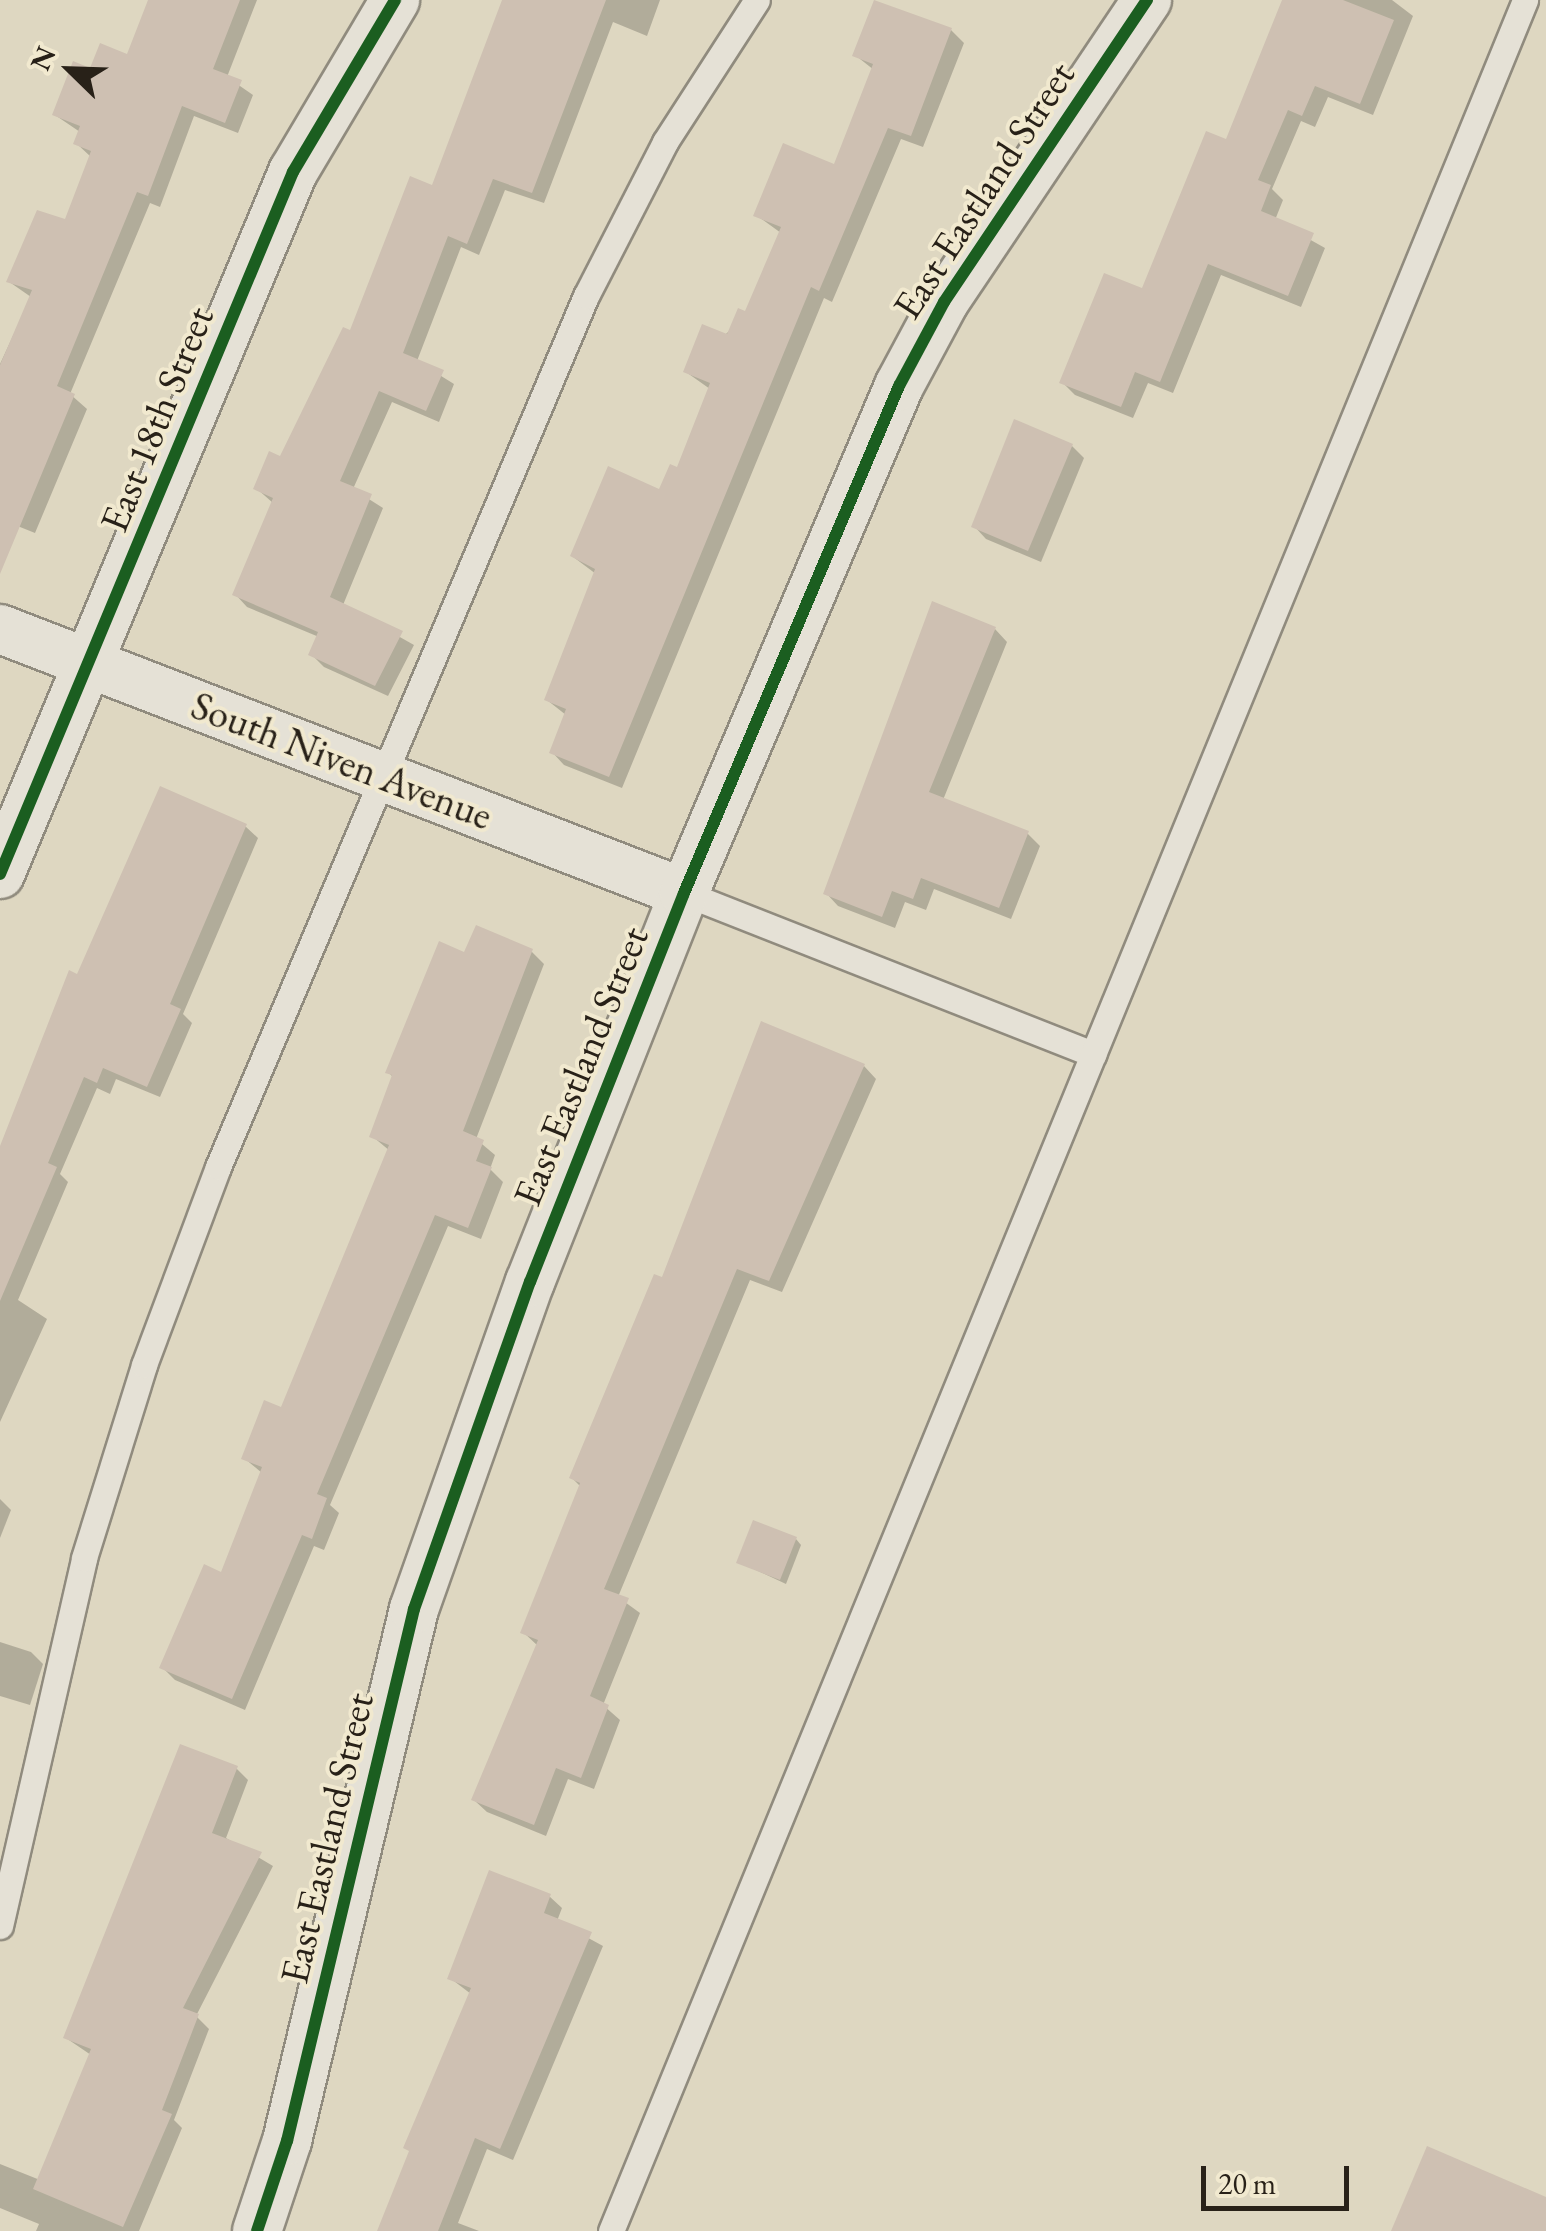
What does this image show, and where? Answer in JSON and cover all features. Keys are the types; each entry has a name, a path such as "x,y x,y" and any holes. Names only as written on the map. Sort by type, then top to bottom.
{"street":[{"name":"East 18th Street","path":"0,874 293,172 395,0"},
{"name":"East Eastland Street","path":"257,2231 287,2141 414,1609 530,1282 684,893 899,386 944,302 1147,0"},
{"name":"South Niven Avenue","path":"0,630 684,893"}],"lane":[{"path":"0,1926 56,1664 144,1364 380,775 586,296 665,142 757,0"},
{"path":"611,2231 1525,0"},
{"path":"684,893 1093,1054"}],"building":[{"path":"148,0 240,0 213,69 242,80 225,123 182,106 148,196 137,192 57,386 75,394 0,574 0,365 32,290 6,282 37,210 65,219 91,151 73,144 80,126 52,115 73,61 90,68 100,43 127,54"},
{"path":"502,0 606,0 532,193 493,179 467,244 448,236 403,353 444,370 426,411 379,391 340,481 372,494 330,597 403,631 375,686 308,655 318,632 232,595 273,498 253,489 269,451 280,456 343,327 350,330 410,176 432,185"},
{"path":"874,0 952,28 911,136 888,128 819,291 811,287 609,777 549,753 566,709 544,700 595,569 570,556 608,466 659,489 670,464 677,467 710,383 683,372 702,324 727,334 738,308 745,311 781,227 753,216 783,143 834,164 873,64 852,56"},
{"path":"1282,0 1343,0 1394,20 1360,104 1315,86 1302,116 1288,110 1258,180 1271,185 1261,211 1314,233 1288,296 1208,264 1160,382 1135,372 1121,407 1059,383 1104,273 1142,288 1206,131 1226,139"},
{"path":"1014,419 1073,444 1028,551 971,527"},
{"path":"932,601 996,627 929,792 1029,831 999,908 921,878 913,899 892,891 882,917 823,894"},
{"path":"160,786 247,824 170,1004 181,1009 147,1087 103,1068 97,1083 84,1077 48,1163 57,1167 0,1301 0,1146 69,970 77,974"},
{"path":"476,925 533,949 463,1131 484,1140 476,1161 492,1167 468,1228 435,1215 317,1494 327,1498 312,1539 302,1535 232,1699 159,1668 204,1564 221,1572 262,1467 241,1459 264,1400 281,1407 389,1145 369,1137 392,1075 385,1073 439,941 464,952"},
{"path":"761,1021 865,1064 769,1281 737,1269 604,1589 629,1598 590,1696 609,1705 581,1778 556,1768 534,1825 471,1800 538,1640 520,1633 580,1483 569,1478 654,1274 662,1277"},
{"path":"753,1520 797,1537 780,1580 736,1563"},
{"path":"180,1744 238,1766 212,1833 262,1852 183,2008 199,2014 162,2110 172,2114 123,2227 33,2189 91,2049 63,2038"},
{"path":"489,1870 551,1894 544,1913 592,1932 500,2149 475,2138 438,2231 377,2231 409,2151 403,2148 471,1988 447,1979"},
{"path":"1427,2146 1546,2197 1546,2231 1391,2231"}],"cycle path":[{"path":"0,874 293,172 395,0"},
{"path":"257,2231 287,2141 414,1609 530,1282 684,893 899,386 944,302 1147,0"}]}
